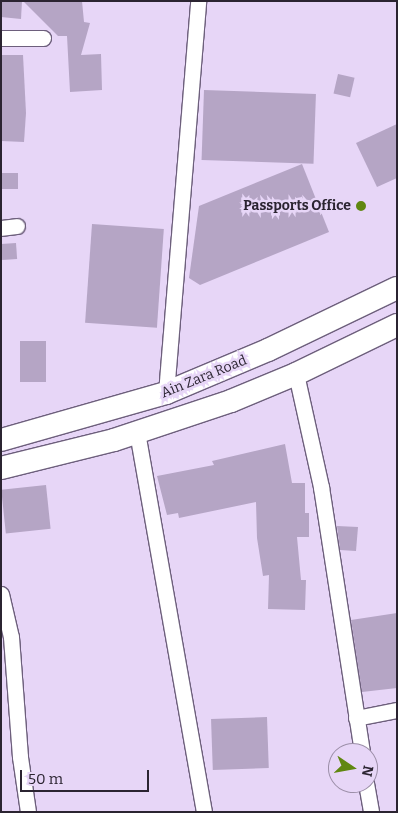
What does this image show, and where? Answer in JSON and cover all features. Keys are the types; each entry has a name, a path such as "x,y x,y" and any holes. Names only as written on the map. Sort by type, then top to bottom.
{"main road":[{"name":"Ain Zara Road","path":"1,440 166,393 268,350 397,288"},
{"path":"1,468 137,432 232,402 296,374 397,325"}],"street":[{"path":"166,393 198,1"},
{"path":"1,38 44,38"},
{"path":"1,228 17,226"},
{"path":"296,374 321,487 360,743"},
{"path":"137,432 204,812"},
{"path":"1,594 11,637 20,757 28,812"},
{"path":"356,718 397,710"},
{"path":"367,793 370,812"}],"building":[{"path":"1,1 22,1 21,19 1,17"},
{"path":"23,1 82,1 84,22 90,23 81,55 101,54 102,90 70,92 67,36 58,36"},
{"path":"1,55 23,55 26,113 24,142 1,141"},
{"path":"338,74 355,78 350,97 334,93"},
{"path":"204,90 316,94 313,164 202,160"},
{"path":"397,124 397,178 377,187 356,143"},
{"path":"302,164 329,232 200,285 189,278 199,206"},
{"path":"1,173 18,173 18,189 1,189"},
{"path":"92,224 164,229 157,328 85,323"},
{"path":"16,243 17,259 2,260 1,244"},
{"path":"20,341 46,341 46,382 20,382"},
{"path":"285,444 292,483 305,483 305,513 309,513 309,537 297,537 301,580 306,580 305,610 268,609 269,575 263,576 257,538 256,502 179,518 178,513 167,515 157,476 214,465 212,461"},
{"path":"46,485 51,529 6,533 1,490"},
{"path":"337,526 358,527 356,551 340,550"},
{"path":"397,613 397,688 362,692 351,620"},
{"path":"267,717 269,768 213,770 211,719"}],"place":[{"name":"Passports Office","path":"361,206"}]}
